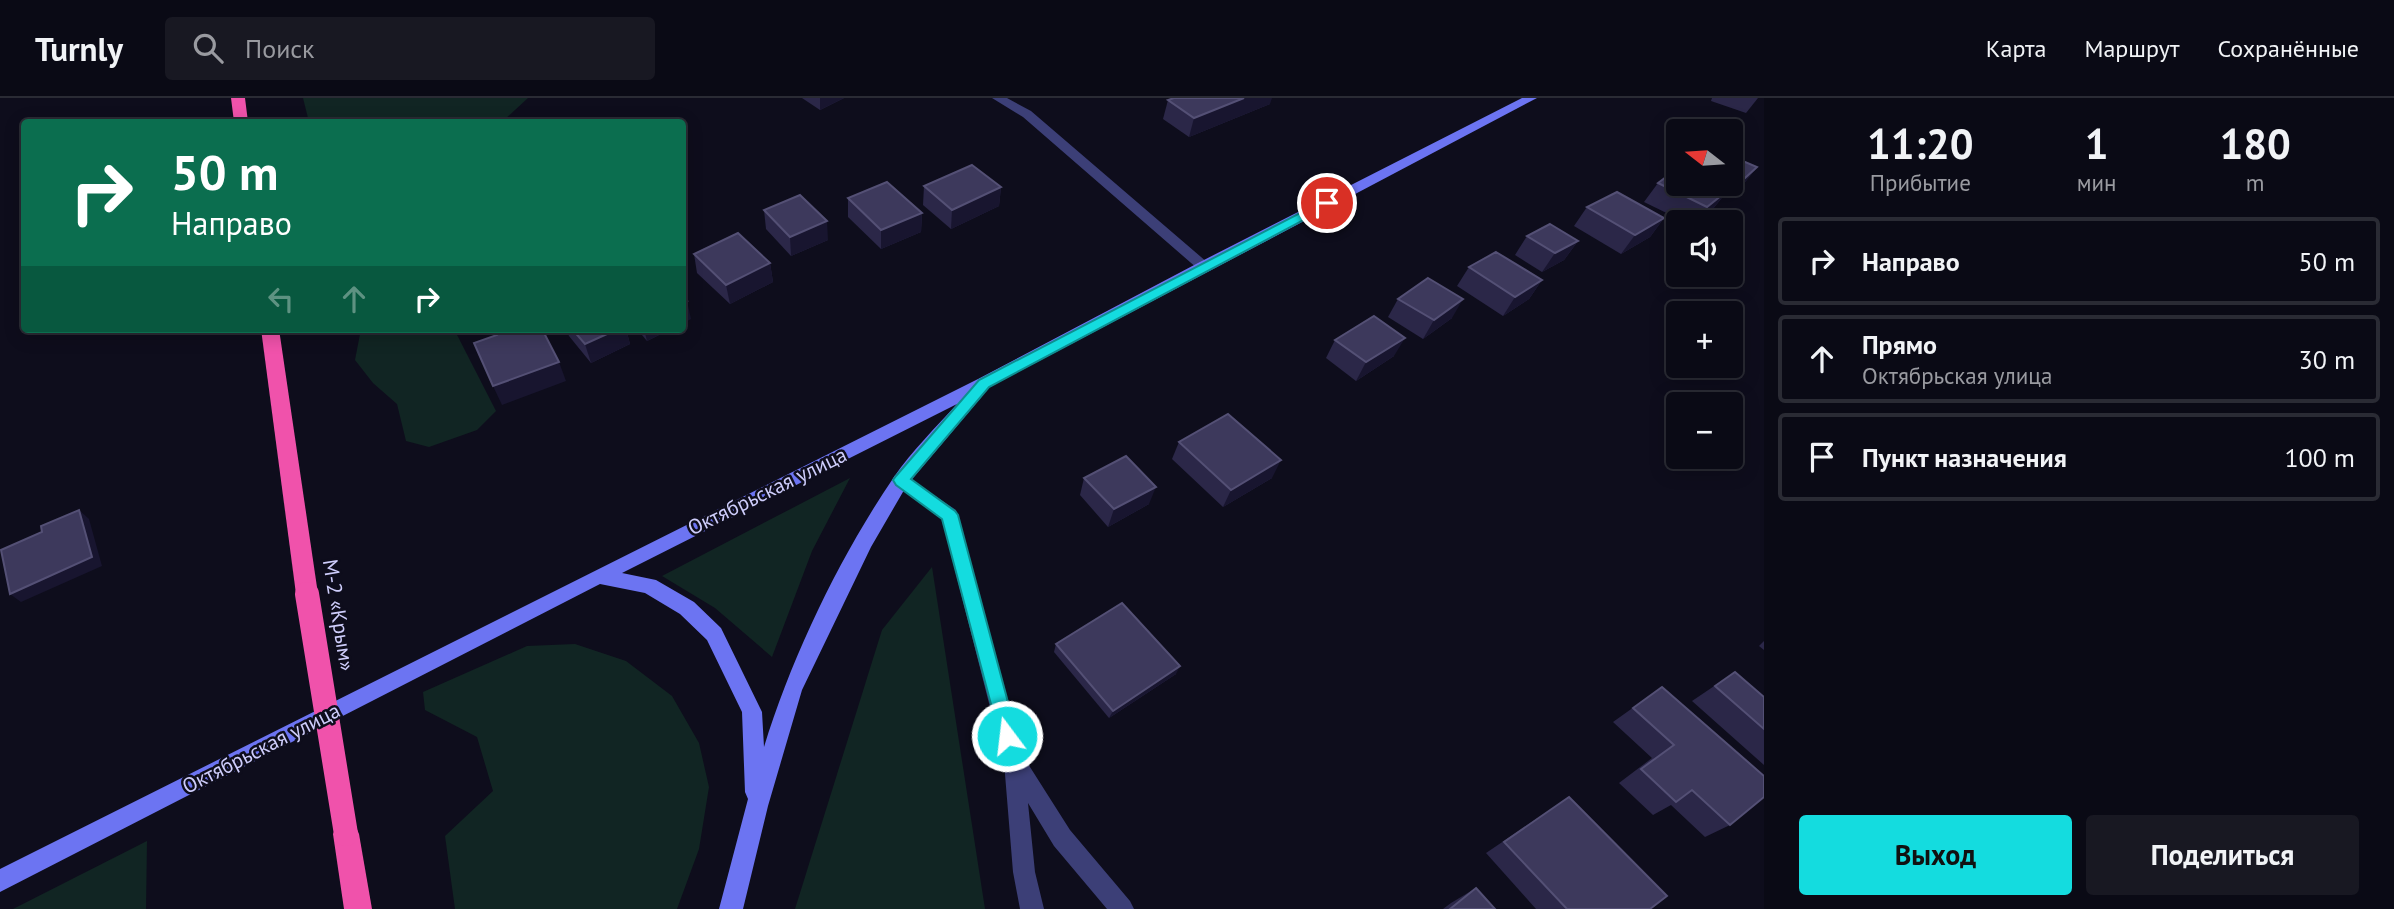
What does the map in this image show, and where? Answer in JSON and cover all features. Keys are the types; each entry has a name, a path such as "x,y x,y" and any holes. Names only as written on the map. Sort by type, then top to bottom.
{"highway":[{"path":"238,98 241,119"},
{"name":"М-2 «Крым»","path":"271,333 307,594 358,909"}],"main road":[{"name":"Октябрьская улица","path":"0,881 598,576 984,383 1203,266 1531,98"},
{"path":"731,909 757,806 792,689 864,542 901,480 984,383"},
{"path":"598,576 649,586 687,608 714,634 752,712 757,806"}],"street":[{"path":"998,98 1027,114 1203,266"},
{"path":"901,480 950,515 1014,760 1024,872 1032,909"},
{"path":"1014,760 1062,838 1122,909"}],"green space":[{"path":"303,98 528,98 505,119 308,119"},
{"path":"456,333 496,411 477,430 429,447 406,441 397,404 373,383 355,360 360,334"},
{"path":"850,478 812,551 772,657 715,608 662,576"},
{"path":"932,567 985,909 795,909 882,630"},
{"path":"575,644 626,661 672,696 699,743 709,787 699,849 677,909 455,909 445,836 493,791 477,737 425,710 423,692 527,646"},
{"path":"147,841 146,909 13,909"}],"building":[{"path":"1244,98 1194,118 1168,100"},
{"path":"1743,161 1757,167 1743,177"},
{"path":"972,165 1001,187 952,210 924,186"},
{"path":"1666,177 1666,187 1658,183"},
{"path":"887,182 922,213 881,230 848,198"},
{"path":"1617,192 1664,218 1635,235 1587,207"},
{"path":"800,195 827,221 790,237 764,210"},
{"path":"1685,196 1721,196 1707,207"},
{"path":"1550,224 1578,241 1555,253 1527,236"},
{"path":"738,233 770,263 726,285 694,254"},
{"path":"1496,252 1542,280 1515,297 1469,267"},
{"path":"1428,278 1463,299 1434,320 1398,299"},
{"path":"1374,316 1405,338 1366,362 1335,340"},
{"path":"496,333 544,333 559,362 493,386 474,343"},
{"path":"575,333 609,333 585,344"},
{"path":"1228,414 1281,460 1231,490 1179,442"},
{"path":"1126,456 1156,487 1114,509 1084,478"},
{"path":"79,510 92,557 10,594 1,550 42,532 41,526"},
{"path":"1122,603 1180,666 1113,711 1056,644"},
{"path":"1735,672 1764,697 1764,729 1715,686"},
{"path":"1662,687 1764,776 1764,797 1730,825 1692,790 1676,802 1641,769 1674,745 1633,708"},
{"path":"1569,797 1667,896 1650,909 1567,909 1504,842"},
{"path":"1476,888 1495,909 1450,909"}],"route":[{"path":"1007,736 950,515 901,480 984,383 1327,203"}]}
